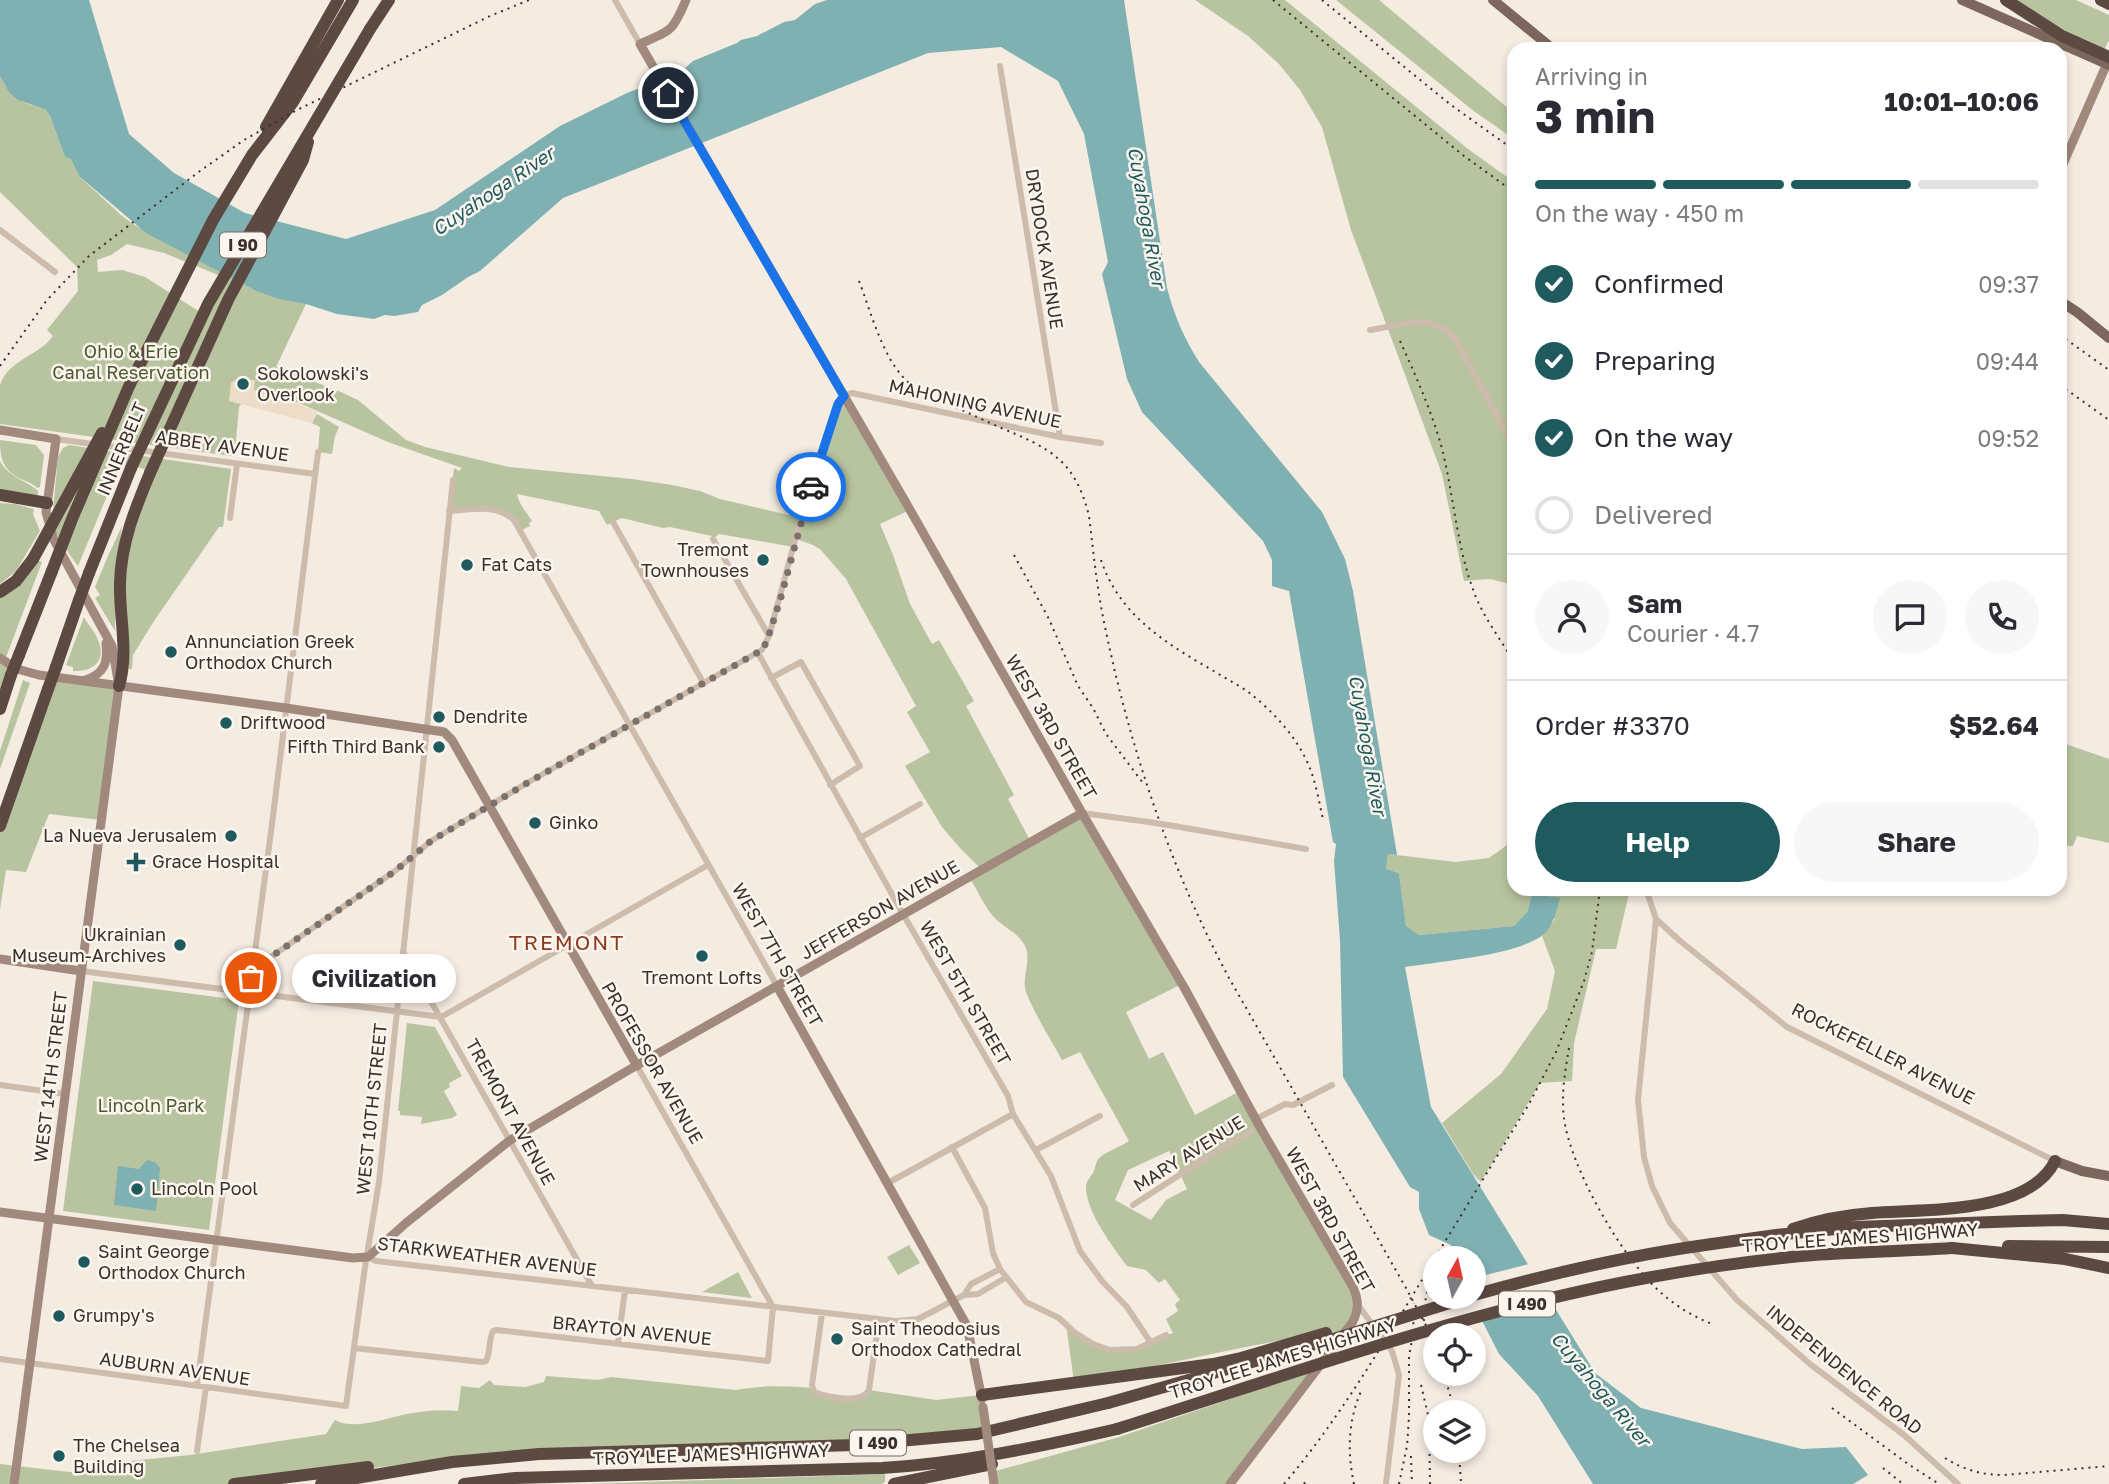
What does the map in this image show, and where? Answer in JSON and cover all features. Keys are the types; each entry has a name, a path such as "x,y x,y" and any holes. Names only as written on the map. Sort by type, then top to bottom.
{"highway":[{"path":"252,155 279,101 338,0"},
{"name":"INNERBELT","path":"0,709 72,519 130,384 213,220 252,155 293,102 353,0"},
{"name":"INNERBELT","path":"0,826 89,573 131,468 208,304 388,0"},
{"path":"2006,0 2062,36 2108,61"},
{"path":"119,686 124,663 121,566 128,528 149,473 228,300 303,160 312,127"},
{"path":"0,592 16,581 33,559 77,475 130,384"},
{"path":"0,495 47,503"},
{"path":"1776,1235 1815,1221 1856,1215 1962,1208 1997,1200 2044,1178 2055,1161"},
{"path":"2063,1220 2109,1217"},
{"name":"TROY LEE JAMES HIGHWAY","path":"1486,1292 1533,1278 1675,1249 1776,1235 1856,1227 2063,1220 2109,1224"},
{"name":"TROY LEE JAMES HIGHWAY","path":"468,1484 514,1478 915,1466 976,1458 1032,1449 1117,1429 1464,1321 1604,1286 1784,1259 1952,1248 2056,1245 2109,1247"},
{"path":"1952,1248 2065,1259 2109,1268"},
{"name":"TROY LEE JAMES HIGHWAY","path":"321,1484 410,1468 539,1454 855,1445 977,1434 1108,1403 1430,1309"},
{"path":"982,1401 1101,1379 1213,1364 1326,1333 1350,1334"},
{"path":"894,1484 1015,1460 1091,1440 1117,1429"},
{"path":"234,1484 455,1456 494,1458"}],"main road":[{"path":"1493,0 1544,42"},
{"path":"1962,0 2063,42"},
{"path":"2067,44 2108,61"},
{"path":"2067,306 2109,338"},
{"name":"ROCKEFELLER AVENUE","path":"2055,1161 2082,1171 2109,1176"}],"street":[{"name":"WEST 3RD STREET","path":"615,0 1182,984 1258,1123 1353,1287 1358,1305 1392,1351 1399,1375 1386,1484"},
{"path":"640,44 670,31 686,0"},
{"path":"2067,155 2108,61"},
{"name":"DRYDOCK AVENUE","path":"1000,66 1060,437"},
{"path":"0,230 55,272"},
{"path":"1370,330 1412,322 1444,328 1457,342 1507,434"},
{"name":"MAHONING AVENUE","path":"844,396 852,393 1060,437 1101,443"},
{"path":"252,970 413,857 431,841 765,647 804,509 838,404 844,396"},
{"name":"ABBEY AVENUE","path":"0,430 314,474"},
{"name":"WEST 14TH STREET","path":"15,1479 119,686 112,646 54,540 47,518 56,439"},
{"path":"197,1386 317,452"},
{"path":"230,518 237,464"},
{"name":"WEST 10TH STREET","path":"346,1406 377,1196 453,480"},
{"name":"WEST 7TH STREET","path":"449,511 491,508 506,513 514,520 888,1183 967,1326 982,1401 992,1480"},
{"path":"613,522 704,684"},
{"path":"713,539 769,635"},
{"path":"82,681 100,673 107,662 105,637 96,615"},
{"name":"WEST 5TH STREET","path":"758,653 830,785 1008,1096 1013,1114 1051,1176 1080,1251 1102,1281 1127,1307 1151,1343"},
{"path":"0,658 17,669 39,676 425,728"},
{"path":"771,678 801,662 860,766 830,785"},
{"name":"PROFESSOR AVENUE","path":"425,728 444,732 452,740 773,1307"},
{"path":"860,838 920,804"},
{"path":"1082,813 1174,825 1306,849"},
{"name":"JEFFERSON AVENUE","path":"368,1256 509,1141 1082,813"},
{"path":"0,959 440,1017 708,865"},
{"name":"ROCKEFELLER AVENUE","path":"1648,896 1656,919 1787,1027 2055,1161"},
{"name":"INDEPENDENCE ROAD","path":"1656,919 1638,1100 1639,1125 1652,1186 1670,1223 1737,1300 1810,1364 1904,1435 1958,1484"},
{"name":"TREMONT AVENUE","path":"403,952 592,1286"},
{"path":"0,1085 65,1094"},
{"name":"MARY AVENUE","path":"1133,1205 1285,1104 1293,1105 1332,1085"},
{"path":"888,1183 1013,1114"},
{"path":"1036,1150 1100,1116"},
{"path":"952,1147 985,1208 993,1253 1000,1269 1026,1302 1059,1318 1093,1344 1110,1350 1137,1349 1166,1335"},
{"name":"STARKWEATHER AVENUE","path":"0,1212 353,1258 368,1256 376,1261 909,1321 953,1301 964,1294 971,1284 1000,1269"},
{"name":"STARKWEATHER AVENUE","path":"964,1294 978,1294 1005,1278"},
{"path":"618,1344 625,1290"},
{"path":"1230,1484 1352,1323 1357,1315 1358,1305"},
{"name":"BRAYTON AVENUE","path":"354,1348 486,1362 493,1331 768,1361 773,1307"},
{"path":"822,1313 812,1385 814,1392 840,1397 859,1398 869,1390 879,1319"},
{"name":"AUBURN AVENUE","path":"0,1359 346,1406"},
{"path":"197,1451 206,1387"}],"green space":[{"path":"1195,0 1285,0 1468,149 1507,177 1507,583 1490,579 1464,581 1442,474 1351,230 1322,127 1300,90 1279,64 1248,36"},
{"path":"1336,0 1379,0 1507,107 1507,134 1475,112"},
{"path":"2011,0 2076,0 2109,15 2109,40 2104,50 2098,50"},
{"name":"Ohio & Erie Canal Reservation","path":"0,76 18,98 44,108 50,116 65,157 71,159 79,176 133,224 258,292 306,304 276,367 358,400 406,440 425,447 509,467 672,485 801,518 838,404 844,396 910,510 880,524 910,604 932,644 939,640 974,701 966,706 1014,795 1008,799 1031,842 1082,813 1182,984 1126,1012 1149,1059 1163,1052 1195,1115 1240,1091 1357,1298 1344,1334 1340,1331 1273,1342 1074,1382 1066,1324 1098,1345 1118,1350 1137,1349 1173,1333 1166,1319 1178,1311 1175,1304 1180,1300 1165,1279 1159,1283 1146,1270 1127,1266 1095,1218 1087,1197 1087,1181 1100,1157 1129,1141 1080,1052 1062,1060 1026,992 1027,956 1024,944 989,911 969,877 982,870 942,827 905,766 930,752 907,712 916,706 846,579 821,550 796,539 794,547 719,534 713,539 712,536 622,518 607,525 599,511 517,494 532,521 530,526 520,531 513,521 498,511 449,511 454,468 459,471 462,468 388,442 299,403 254,390 239,407 235,451 231,456 0,424 0,385 4,376 47,343 53,336 47,330 78,291 77,267 0,192","holes":["127,244 164,253 223,277 203,314 145,277 122,270 98,272 97,260 111,255","1169,1151 1187,1189 1166,1200 1151,1220 1115,1200 1128,1170"]},
{"path":"317,414 339,427 332,454 318,452 320,427 312,423"},
{"path":"0,440 36,445 44,455 40,487 37,488 15,476 6,468"},
{"path":"69,445 231,469 223,527 219,527 154,621 133,655 132,669 129,669 125,594 128,552 153,472 121,462 78,566 60,541 52,521 58,457 63,448"},
{"path":"0,461 13,475 38,491 38,500 0,495"},
{"path":"0,503 34,509 33,514 40,531 16,571 0,584"},
{"path":"122,526 115,579 115,631 95,598 100,595 95,587"},
{"path":"33,559 42,562 5,660 15,667 0,709 0,592"},
{"path":"84,617 97,637 101,654 92,667 73,671 73,667 66,665"},
{"path":"52,677 119,686 101,820 49,814 26,872 6,870 0,909 0,826"},
{"path":"23,680 30,683 0,769 0,751"},
{"path":"2067,744 2109,759 2109,843 2077,836 2073,846 2067,846"},
{"path":"1507,845 1507,896 1628,896 1616,949 1596,949 1574,1043 1572,1081 1540,1083 1481,1182 1473,1174 1442,1123 1501,1074 1547,1009 1555,971 1542,936 1555,919 1528,911 1514,926 1419,935 1406,927 1399,873 1386,869 1388,854 1455,862 1489,858"},
{"name":"Lincoln Park","path":"93,981 239,1000 209,1230 63,1211"},
{"path":"407,1023 435,1027 462,1076 449,1083 450,1087 444,1091 457,1115 452,1118 421,1124 422,1117 400,1115 398,1111"},
{"path":"909,1245 920,1263 898,1275 887,1257"},
{"path":"738,1272 752,1298 702,1292"},
{"path":"1318,1369 1230,1484 994,1484 992,1472 1119,1437"},
{"path":"546,1376 598,1380 611,1377 736,1390 803,1387 813,1388 814,1392 859,1398 869,1390 936,1400 982,1395 987,1434 478,1456 233,1484 0,1484 0,1464 78,1473 79,1466 190,1455 326,1434 335,1420 360,1424 420,1412 458,1411 461,1386 479,1388 490,1380 494,1385 525,1387 544,1382"},
{"path":"885,1474 885,1482 882,1484 588,1484"}],"shaded area":[{"path":"235,380 255,380 254,390 292,401 317,412 312,423 229,401 231,383"}],"water":[{"name":"Cuyahoga River","path":"0,0 89,0 129,134 174,173 245,213 346,239 435,210 560,126 629,92 675,77 693,61 757,36 784,22 795,20 815,4 827,0 1124,0 1167,288 1176,317 1199,362 1322,512 1345,559 1353,591 1397,855 1388,854 1386,869 1399,873 1406,926 1419,935 1514,926 1528,911 1532,896 1560,898 1548,930 1527,943 1475,957 1405,967 1431,1107 1595,1373 1641,1408 1802,1449 1846,1447 1868,1475 1853,1484 1593,1484 1538,1396 1499,1354 1486,1328 1486,1323 1483,1323 1476,1309 1486,1309 1486,1246 1451,1246 1429,1235 1419,1209 1419,1192 1410,1187 1343,1077 1340,940 1334,861 1336,844 1333,842 1289,591 1272,586 1272,560 1263,541 1142,412 1127,379 1102,274 1108,262 1084,134 1058,81 1001,47 928,53 563,198 480,271 422,305 418,312 385,315 374,319 337,314 258,292 146,233 79,176 71,159 65,157 45,109 18,100 9,92 0,76"},
{"name":"Lincoln Pool","path":"147,1160 155,1162 160,1168 156,1211 114,1205 118,1166 139,1169"}],"pier":[{"path":"1533,1263 1556,1302 1479,1321 1473,1309 1486,1309 1486,1275"}],"railway":[{"path":"0,366 47,300 89,256 244,140 297,110 490,16 529,0"},
{"path":"1273,0 1464,156 1507,187"},
{"path":"1322,0 1451,105 1507,145"},
{"path":"859,281 885,349 899,373 908,382 928,396 1046,449 1068,468 1076,481 1089,516 1102,612 1124,707 1152,800 1187,891 1229,978 1425,1323"},
{"path":"2067,340 2109,370"},
{"path":"1400,341 1428,405 1441,445 1463,556 1477,601 1507,651"},
{"path":"2067,390 2109,420"},
{"path":"1014,555 1049,619 1078,686 1106,734 1143,783"},
{"path":"1101,560 1112,584 1142,622 1182,652 1247,691 1283,725 1309,766 1323,819"},
{"path":"1442,1246 1529,1104 1556,1052 1584,981 1592,952 1599,896"},
{"path":"1569,1048 1563,1092 1564,1118 1576,1161 1599,1210 1629,1256 1658,1290 1684,1310 1712,1324"},
{"path":"1284,1484 1345,1403 1423,1279"},
{"path":"1399,1484 1407,1446 1409,1356 1414,1303"},
{"path":"1424,1309 1424,1321"},
{"path":"1421,1385 1429,1419 1430,1484"},
{"path":"1447,1386 1452,1400"},
{"path":"1354,1484 1350,1436 1362,1389"},
{"path":"1832,1408 1939,1484"},
{"path":"1411,1456 1412,1484"},
{"path":"1945,1458 1966,1469 1996,1475 2109,1466"},
{"path":"1460,1463 1461,1484"},
{"path":"1883,1468 1903,1484"},
{"path":"1304,1484 1307,1479"}],"way so far":[{"path":"251,978 252,970 395,871 431,841 527,783 762,650 781,597 811,487"}],"place":[{"name":"Sokolowski's Overlook","path":"243,384"},
{"name":"Tremont Townhouses","path":"763,560"},
{"name":"Fat Cats","path":"467,565"},
{"name":"Annunciation Greek Orthodox Church","path":"171,652"},
{"name":"Dendrite","path":"439,717"},
{"name":"Driftwood","path":"226,723"},
{"name":"Fifth Third Bank","path":"439,747"},
{"name":"Ginko","path":"535,823"},
{"name":"La Nueva Jerusalem","path":"231,836"},
{"name":"Grace Hospital","path":"136,862"},
{"name":"Ukrainian Museum-Archives","path":"180,945"},
{"name":"Tremont Lofts","path":"702,956"},
{"name":"Civilization","path":"251,978"},
{"name":"Lincoln Pool","path":"137,1189"},
{"name":"Saint George Orthodox Church","path":"84,1262"},
{"name":"Grumpy's","path":"59,1316"},
{"name":"Saint Theodosius Orthodox Cathedral","path":"837,1339"},
{"name":"The Chelsea Building","path":"59,1456"}],"district":[{"name":"TREMONT","path":"567,943"}],"route":[{"path":"668,93 844,396 838,404 811,487"}]}
